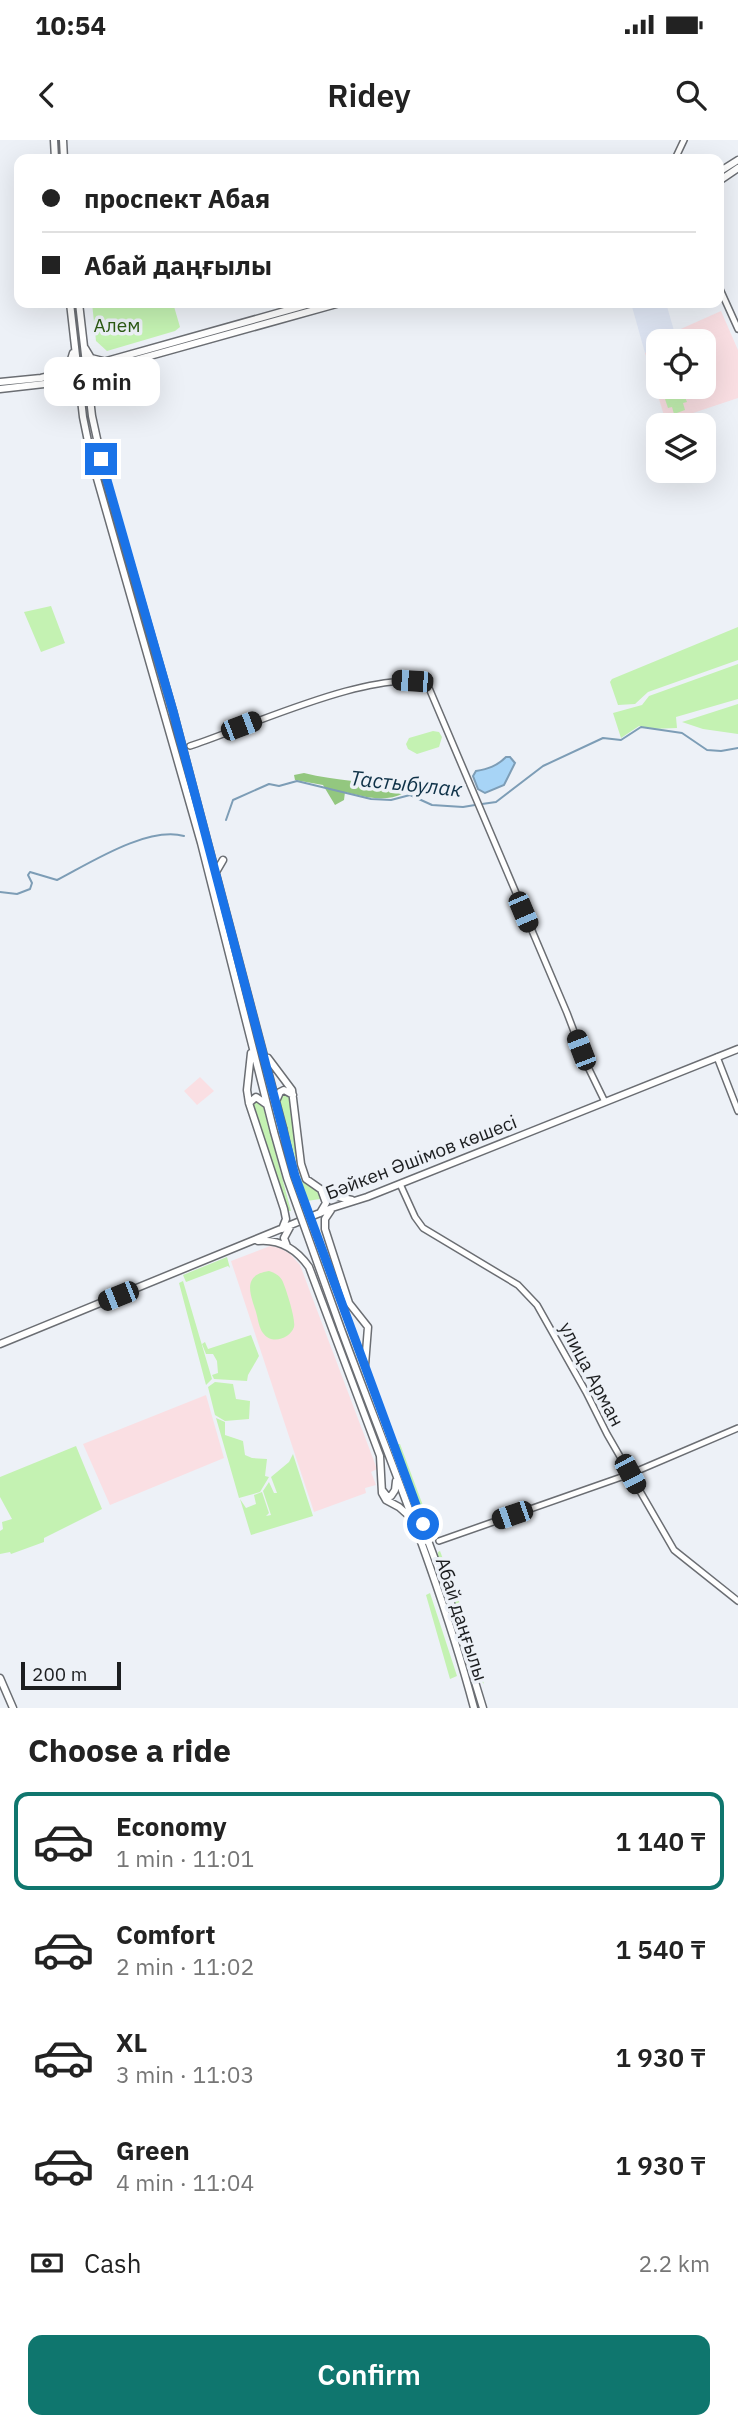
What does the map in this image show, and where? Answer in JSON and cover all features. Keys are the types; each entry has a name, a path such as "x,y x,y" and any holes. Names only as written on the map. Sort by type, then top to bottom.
{"main road":[{"path":"71,308 83,417"},
{"path":"79,308 85,371 106,480 173,696 183,749 246,984 253,995 295,1176 344,1327"},
{"path":"279,316 300,308"},
{"path":"0,389 52,380 279,316 317,308"},
{"path":"82,340 91,358 112,364"},
{"path":"52,380 69,366 74,341"},
{"path":"92,416 91,383 112,364"},
{"path":"0,382 52,380 74,387 98,483 208,870 287,1178 344,1327 360,1333 365,1330 366,1323"},
{"path":"98,483 106,480"},
{"path":"152,702 160,699"},
{"path":"216,872 223,860"},
{"path":"198,865 208,870"},
{"path":"236,987 246,984"},
{"path":"251,1040 247,1090 249,1103 284,1209 286,1219 282,1229"},
{"name":"Бәйкен Әшімов көшесі","path":"0,1344 332,1208 357,1201 738,1049"},
{"path":"264,1051 290,1085 303,1174 321,1191 357,1201"},
{"path":"276,1101 281,1091 286,1090 293,1096"},
{"path":"249,1103 256,1097 267,1105"},
{"path":"320,1213 326,1200 321,1191"},
{"path":"332,1208 325,1219 325,1229 349,1303 366,1323 365,1371"},
{"path":"284,1209 288,1217 300,1221"},
{"path":"307,1218 319,1222 325,1229"},
{"path":"287,1246 285,1238 291,1225"},
{"path":"254,1242 268,1240 287,1246 309,1268 380,1456 382,1490 386,1500 403,1510 412,1520"},
{"name":"Абай даңғылы","path":"344,1327 365,1371 414,1500 465,1645 483,1708"},
{"name":"Абай даңғылы","path":"344,1327 465,1675 474,1708"},
{"path":"382,1490 387,1496 393,1494 396,1487 395,1474"},
{"path":"0,1678 13,1708"}],"street":[{"path":"724,298 738,329"},
{"path":"190,746 278,712 379,682 412,681 429,688 586,1063 606,1102"},
{"path":"717,1057 737,1110"},
{"name":"улица Арман","path":"400,1184 423,1228 518,1285 537,1305 674,1550 738,1601"},
{"path":"439,1541 630,1474 738,1428"}],"shaded area":[{"path":"632,308 667,308 674,329 646,329 646,353"},
{"path":"721,311 738,350 738,398 693,413 663,413 659,399 716,399 716,329 681,329"},
{"path":"200,1077 214,1091 197,1105 184,1091"},
{"path":"270,1246 290,1254 300,1265 377,1469 371,1472 376,1485 365,1488 366,1493 314,1512 231,1261"},
{"path":"206,1395 224,1458 110,1505 83,1444"}],"green space":[{"name":"Алем","path":"93,308 174,308 180,327 175,331 107,351 96,341"},
{"path":"665,399 686,399 687,402 683,403 685,410 674,413 672,407 668,408"},
{"path":"51,606 65,643 41,652 24,612"},
{"path":"738,627 738,660 648,692 635,704 618,705 610,682 612,679"},
{"path":"738,664 738,699 676,717 677,728 651,729 639,726 621,738 613,713 642,705 649,696"},
{"path":"738,704 738,734 703,729 682,722"},
{"path":"433,731 439,732 442,737 439,747 417,754 408,749 406,744 409,738"},
{"path":"304,773 401,788 404,793 382,798 345,792 344,800 335,805 323,785 295,780 294,775"},
{"path":"282,1092 290,1096 301,1175 320,1194 320,1199 307,1201 280,1102"},
{"path":"254,1100 262,1102 291,1211 288,1211 286,1206 252,1105"},
{"path":"227,1257 230,1268 228,1266 186,1282 183,1275"},
{"path":"269,1271 282,1280 294,1318 294,1327 289,1335 275,1340 266,1337 262,1331 250,1292 251,1281 255,1276"},
{"path":"183,1281 212,1379 206,1385 179,1283"},
{"path":"251,1335 259,1356 247,1381 214,1379 212,1375 218,1373 217,1361 213,1354 206,1354 202,1344 205,1342 208,1349"},
{"path":"215,1382 233,1384 236,1399 250,1401 249,1419 225,1421 215,1415 208,1387"},
{"path":"216,1418 225,1422 225,1435 243,1441 245,1455 267,1459 265,1476 269,1477 260,1492 239,1498"},
{"path":"396,1444 400,1444 434,1535 432,1536 428,1529"},
{"path":"76,1446 102,1509 44,1538 44,1542 11,1554 0,1554 2,1522 12,1519 0,1497 0,1477"},
{"path":"293,1454 313,1516 251,1535 240,1499 246,1508 256,1504 254,1495 262,1492 269,1513 266,1516 271,1515 263,1491 269,1482 274,1493 277,1493 271,1477 289,1462"},
{"path":"440,1551 460,1604 484,1684 478,1677 438,1560"},
{"path":"430,1593 457,1676 450,1679 426,1595"}],"water":[{"path":"510,757 515,763 504,785 485,793 478,789 473,776 476,771 492,767"}],"waterway":[{"name":"Тастыбулак","path":"482,804 496,802 543,766 603,738 621,740 641,727 682,733 707,750 738,748"},
{"name":"Тастыбулак","path":"226,820 233,800 269,784 279,786 297,781 371,799 391,800 410,795 432,805 475,805"},
{"name":"Тастыбулак","path":"0,892 17,894 30,889 30,872 57,880 136,841 169,834 184,836"}],"route":[{"path":"101,459 173,711 295,1176 423,1524"}]}
